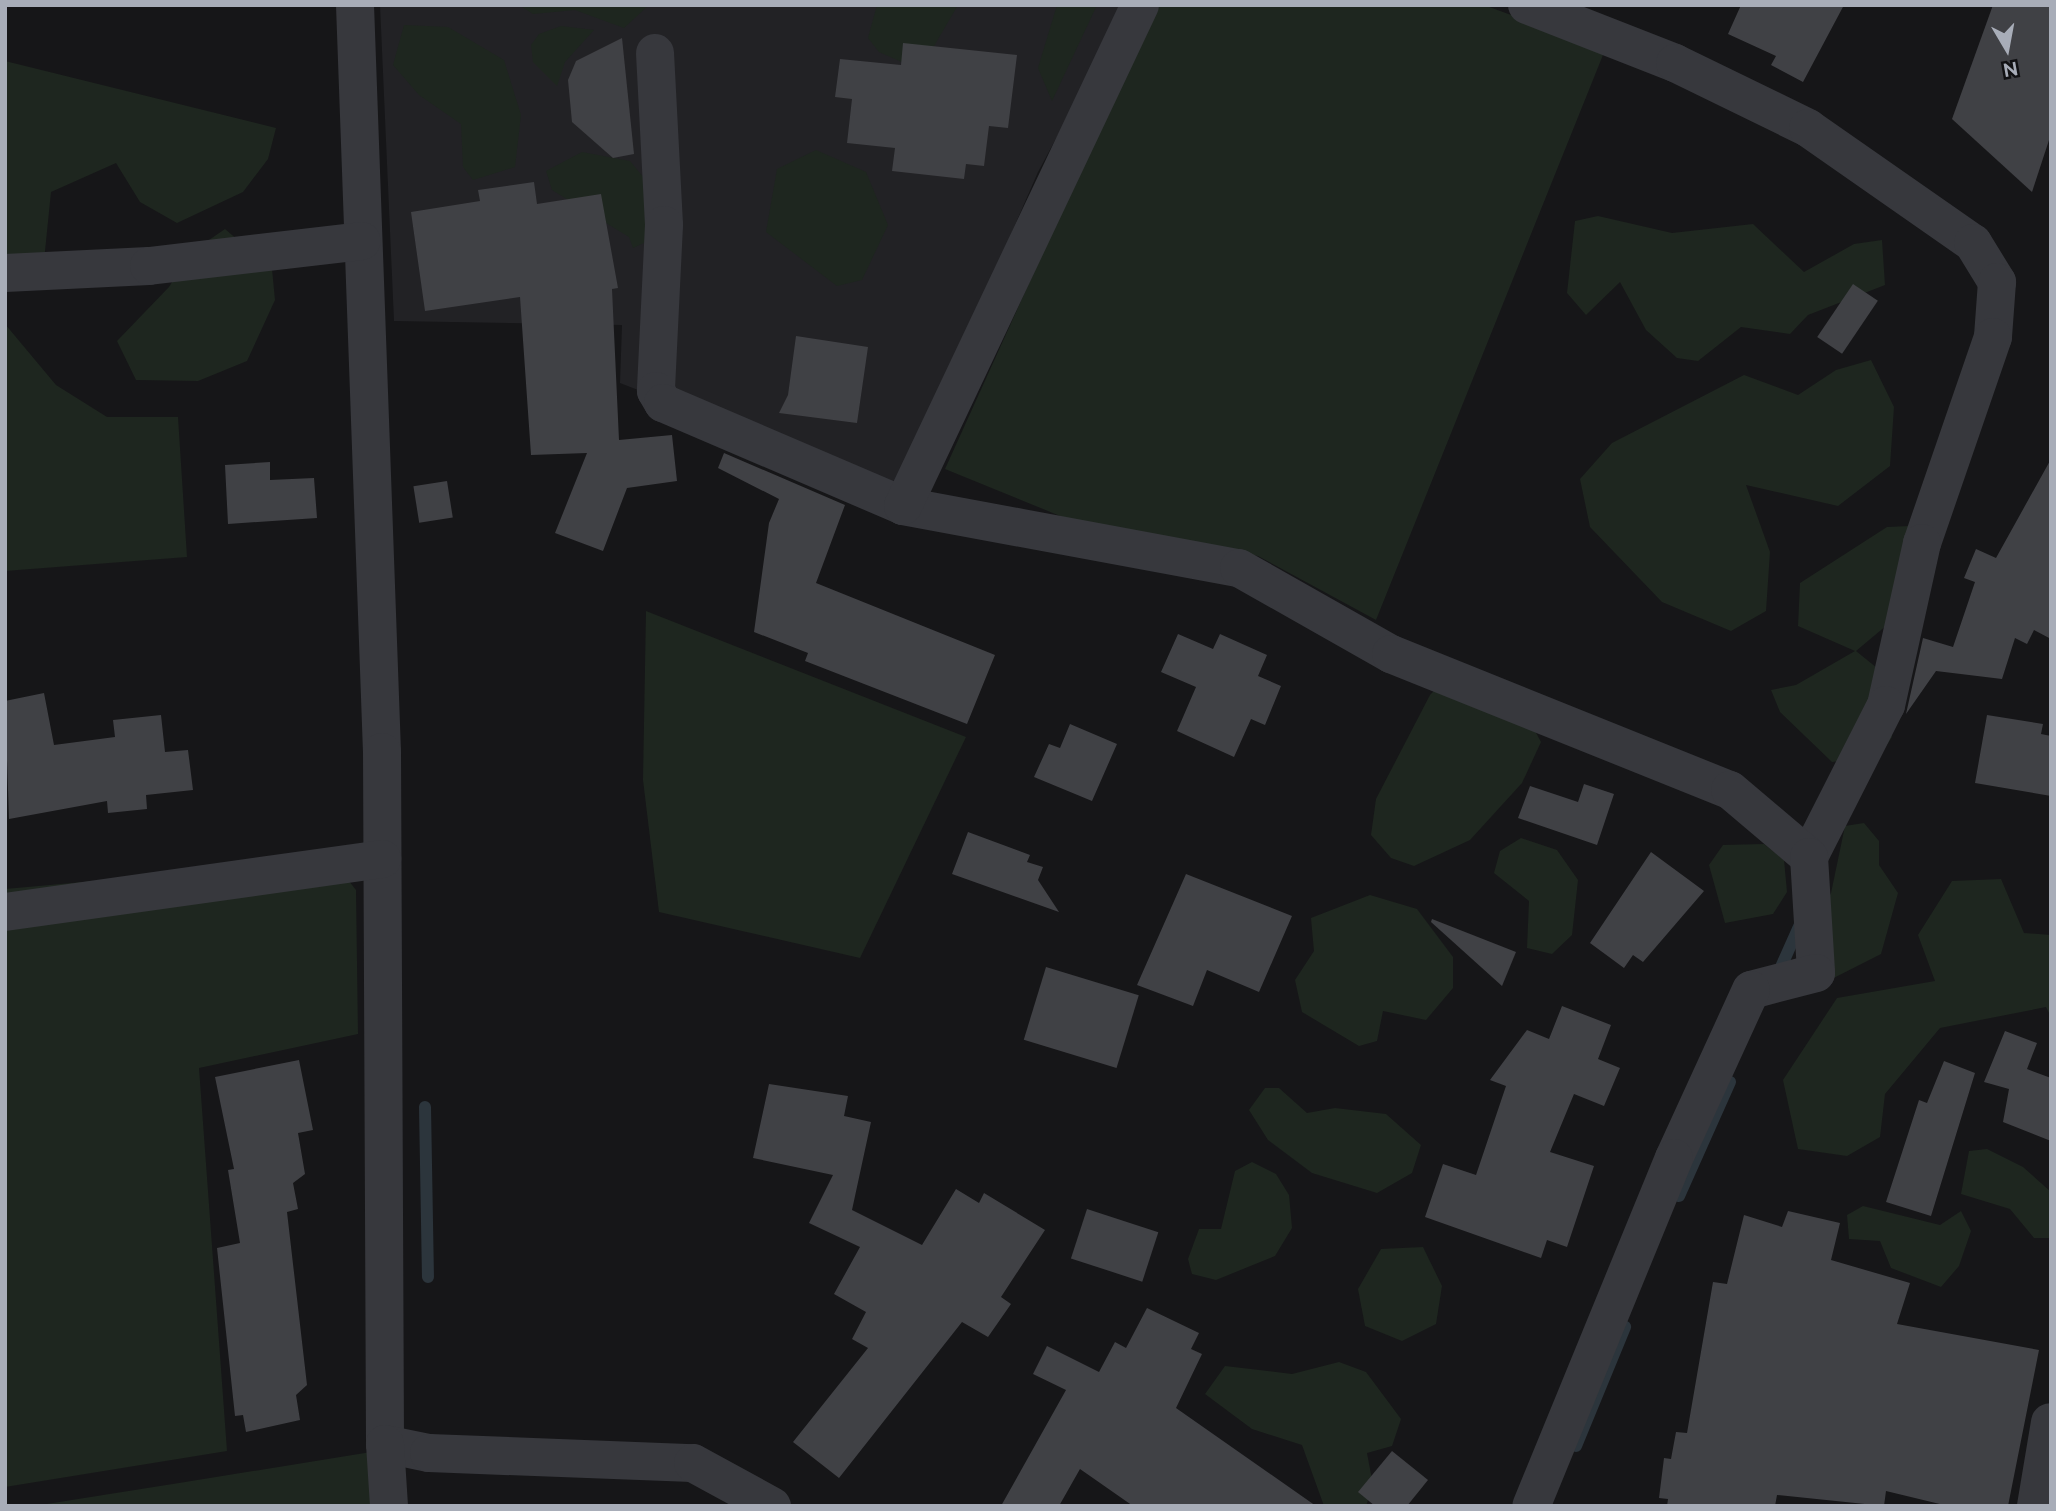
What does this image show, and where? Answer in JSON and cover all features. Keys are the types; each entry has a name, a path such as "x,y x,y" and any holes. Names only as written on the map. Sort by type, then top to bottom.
{"street":[{"path":"355,5 382,859 385,1444 389,1506"},
{"path":"903,506 1140,5"},
{"path":"1527,5 1675,63 1808,128 1973,243 1997,282 1993,337 1922,543 1886,705 1809,857 1816,972 1751,990 1674,1158 1531,1506"},
{"path":"655,52 664,225 659,398 903,506 1239,568 1391,654 1730,790 1809,857"},
{"path":"5,273 149,266 362,240"},
{"path":"5,912 382,859"},
{"path":"2036,1506 2050,1422"},
{"path":"385,1444 429,1452 694,1464 772,1506"}],"shaded area":[{"path":"380,5 1128,5 1038,172 905,478 891,488 620,383 622,325 394,321"},
{"path":"519,5 649,5 624,28 575,10 533,14"},
{"path":"877,5 958,5 920,70 879,52 868,38"},
{"path":"1057,5 1097,5 1052,101 1038,68"},
{"path":"1155,5 1484,5 1605,50 1376,620 1258,556 1070,520 945,469"},
{"path":"404,25 448,27 504,60 521,115 515,167 473,180 463,167 461,124 419,95 393,65"},
{"path":"561,26 594,30 565,62 557,86 533,62 531,45 539,34"},
{"path":"5,61 276,128 268,159 243,192 177,223 140,202 116,163 51,192 44,261 5,263"},
{"path":"816,150 866,172 888,225 862,280 837,286 766,232 777,169"},
{"path":"582,152 630,161 644,178 646,242 633,248 629,237 552,190 546,171"},
{"path":"1598,216 1672,233 1753,224 1804,272 1854,244 1882,240 1885,285 1808,315 1790,334 1741,327 1698,361 1677,358 1646,330 1620,282 1586,315 1567,293 1575,221"},
{"path":"225,229 272,269 275,300 247,361 198,381 136,380 117,341 169,287 190,253"},
{"path":"5,324 56,385 107,417 178,417 187,557 5,571"},
{"path":"1871,360 1894,407 1890,466 1838,506 1746,485 1770,552 1766,611 1731,631 1662,602 1590,527 1580,479 1612,443 1744,375 1798,395 1836,370"},
{"path":"1910,526 1887,625 1856,651 1877,668 1892,737 1879,757 1832,762 1780,712 1771,690 1796,685 1855,651 1798,626 1800,583 1887,527"},
{"path":"646,611 966,737 860,958 659,912 643,780"},
{"path":"1456,667 1526,714 1541,742 1522,783 1470,840 1414,866 1391,858 1371,835 1376,799 1430,695"},
{"path":"1864,823 1879,841 1879,865 1898,893 1881,954 1812,989 1810,933 1831,893 1845,826"},
{"path":"1521,838 1557,850 1578,880 1572,935 1552,954 1527,948 1529,901 1494,873 1500,851"},
{"path":"1764,844 1784,860 1787,892 1773,914 1725,923 1709,865 1723,845"},
{"path":"338,867 356,890 358,1034 199,1068 227,1451 5,1487 5,889 205,871"},
{"path":"2001,879 2024,933 2051,935 2051,1017 2046,1007 1940,1028 1885,1094 1880,1137 1847,1156 1798,1149 1783,1080 1837,998 1935,981 1918,935 1952,881"},
{"path":"1370,895 1417,909 1453,957 1453,988 1426,1020 1383,1011 1377,1041 1359,1046 1302,1012 1295,980 1314,951 1311,918"},
{"path":"1265,1088 1279,1088 1307,1113 1335,1108 1386,1114 1421,1145 1412,1173 1377,1193 1312,1173 1268,1140 1249,1110"},
{"path":"1987,1149 2023,1167 2051,1192 2051,1238 2034,1238 2010,1209 1961,1194 1969,1151"},
{"path":"1252,1162 1276,1174 1289,1195 1292,1228 1275,1256 1216,1280 1192,1274 1188,1259 1199,1229 1221,1229 1235,1171"},
{"path":"1863,1206 1940,1225 1961,1211 1971,1231 1959,1266 1941,1287 1891,1268 1880,1241 1849,1239 1847,1215"},
{"path":"1423,1247 1442,1286 1436,1324 1402,1341 1365,1326 1358,1289 1381,1249"},
{"path":"1339,1362 1366,1372 1401,1419 1392,1446 1367,1453 1373,1485 1366,1506 1324,1506 1302,1445 1252,1429 1205,1394 1225,1366 1292,1374"},
{"path":"371,1452 373,1506 34,1506 179,1483"}],"building":[{"path":"1741,5 1844,5 1803,82 1771,65 1776,56 1728,34"},
{"path":"1993,5 2051,5 2051,134 2032,192 1952,119"},
{"path":"622,38 634,154 613,158 572,122 568,80 576,61"},
{"path":"903,43 1017,55 1008,128 989,126 984,166 966,164 964,179 892,171 895,148 847,143 852,99 835,97 840,59 901,65"},
{"path":"534,182 537,204 601,194 618,288 612,289 619,440 672,435 677,481 627,488 603,551 555,533 587,453 531,455 520,297 425,311 411,212 480,201 478,190"},
{"path":"1853,284 1878,301 1842,354 1817,337"},
{"path":"796,336 868,347 857,423 779,413 788,395"},
{"path":"724,453 845,505 816,583 995,655 967,724 805,661 808,653 754,632 769,523 779,499 718,468"},
{"path":"2051,459 2051,639 2034,630 2027,644 2015,638 2002,679 1936,671 1906,714 1923,638 1953,647 1975,582 1964,578 1976,549 1996,558"},
{"path":"270,462 270,480 314,478 317,518 228,524 225,465"},
{"path":"447,481 453,518 419,523 413,486"},
{"path":"1178,634 1213,649 1220,634 1267,655 1258,676 1281,686 1265,725 1251,719 1234,757 1177,731 1196,687 1161,672"},
{"path":"44,693 54,745 115,737 113,720 161,715 165,752 188,750 193,790 146,795 147,809 108,813 107,801 9,819 5,701"},
{"path":"1987,715 2043,724 2041,734 2051,736 2051,796 1975,783"},
{"path":"1070,724 1117,744 1092,801 1034,777 1049,744 1060,748"},
{"path":"1584,784 1614,794 1597,845 1518,818 1530,786 1578,802"},
{"path":"968,832 1030,855 1027,862 1043,867 1038,880 1059,912 952,874"},
{"path":"1651,852 1704,891 1643,962 1633,955 1624,968 1590,943"},
{"path":"1186,874 1292,916 1259,992 1207,970 1193,1006 1137,985"},
{"path":"1432,919 1516,952 1502,986 1431,922"},
{"path":"1046,967 1139,995 1117,1068 1024,1040"},
{"path":"1562,1006 1611,1025 1598,1059 1620,1068 1604,1106 1574,1094 1550,1152 1594,1166 1567,1247 1547,1240 1541,1258 1425,1217 1443,1164 1476,1175 1506,1086 1490,1080 1527,1030 1549,1039"},
{"path":"2005,1031 2037,1043 2027,1069 2051,1078 2051,1141 2003,1122 2009,1089 1984,1082"},
{"path":"299,1060 313,1130 298,1133 305,1174 293,1183 298,1209 287,1212 307,1385 296,1395 300,1420 246,1432 243,1415 235,1416 217,1248 240,1243 228,1170 234,1169 215,1077"},
{"path":"1944,1061 1975,1073 1931,1216 1886,1202 1919,1100 1927,1103"},
{"path":"769,1084 848,1096 844,1116 871,1122 852,1210 922,1245 956,1189 979,1203 984,1193 1045,1230 1001,1297 1011,1304 988,1337 962,1322 839,1478 793,1442 868,1348 852,1339 866,1312 834,1294 860,1247 809,1223 833,1175 753,1158"},
{"path":"1087,1209 1158,1232 1142,1282 1071,1258"},
{"path":"1788,1211 1840,1223 1831,1260 1910,1283 1897,1324 2039,1350 2008,1506 1948,1506 1886,1491 1884,1506 1777,1495 1775,1506 1667,1506 1668,1499 1659,1498 1664,1458 1671,1459 1676,1432 1687,1433 1713,1282 1727,1284 1744,1215 1782,1227"},
{"path":"1147,1308 1199,1333 1191,1349 1202,1354 1176,1408 1316,1506 1133,1506 1080,1469 1059,1506 1001,1506 1066,1390 1033,1374 1047,1346 1099,1372 1115,1342 1126,1348"},
{"path":"1392,1451 1428,1480 1407,1506 1375,1506 1358,1492"}],"waterway":[{"path":"1777,976 1801,922"},
{"path":"1679,1196 1730,1082"},
{"path":"425,1107 428,1277"},
{"path":"1576,1446 1625,1327"}]}
